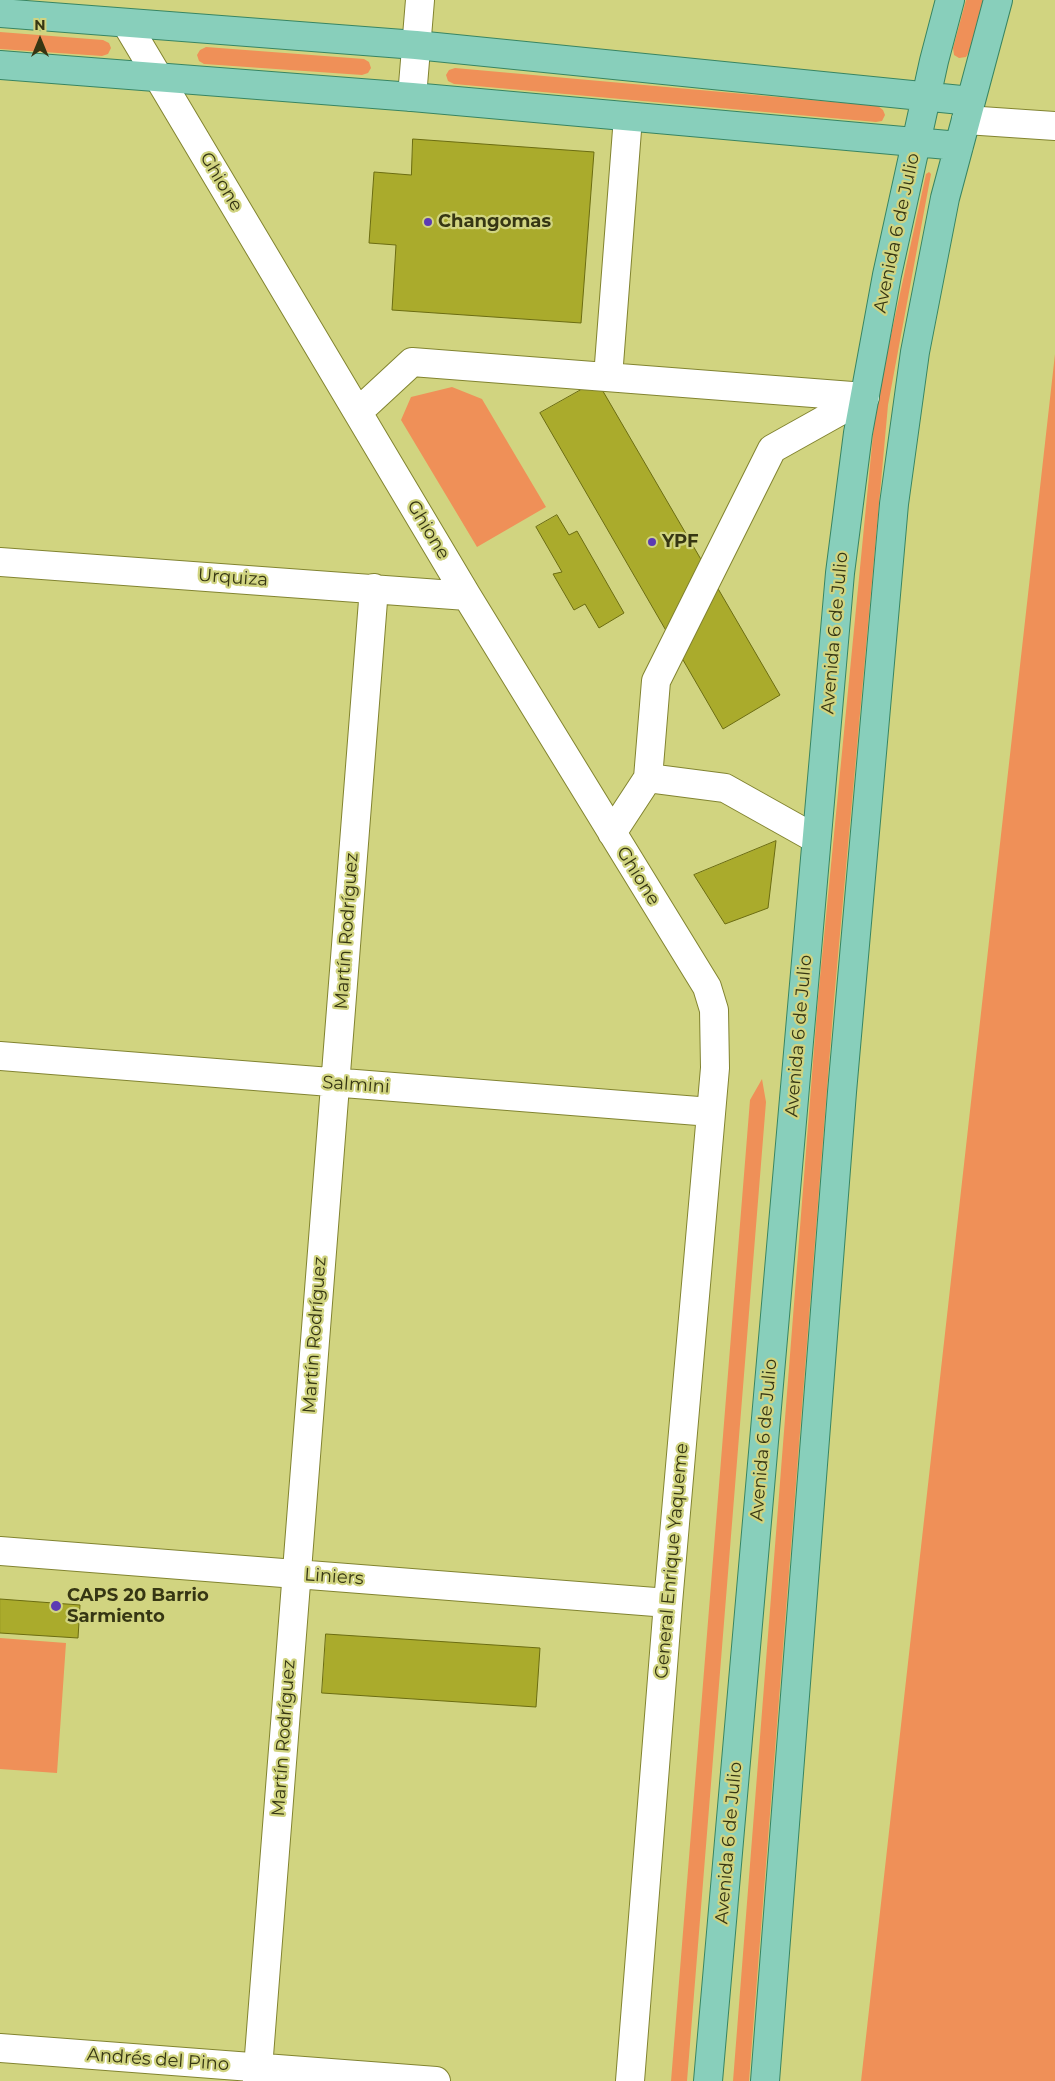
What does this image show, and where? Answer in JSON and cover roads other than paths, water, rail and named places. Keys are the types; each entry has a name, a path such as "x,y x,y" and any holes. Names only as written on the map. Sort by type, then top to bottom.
{"main road":[{"name":"Avenida 6 de Julio","path":"708,2081 840,573 865,398 887,276 926,96 950,0"},
{"path":"765,2081 841,1101 894,504 915,352 945,198 998,0"},
{"path":"0,13 416,45 926,96 965,122"},
{"path":"0,65 412,98 916,142 965,122"}],"street":[{"path":"412,98 420,0"},
{"name":"Ghione","path":"126,23 467,596 707,988 714,1010 715,1040"},
{"path":"608,377 628,117"},
{"path":"965,122 1055,126"},
{"path":"358,412 412,362 865,398"},
{"path":"612,833 648,778 656,681 772,449 865,398"},
{"name":"Urquiza","path":"0,562 467,596"},
{"name":"Martín Rodríguez","path":"257,2074 374,588"},
{"path":"648,778 725,788 816,838"},
{"name":"General Enrique Yaqueme","path":"630,2081 668,1603 715,1068 715,1040"},
{"name":"Salmini","path":"0,1056 711,1112"},
{"name":"Liniers","path":"0,1551 668,1603"},
{"name":"Andrés del Pino","path":"0,2048 257,2074 436,2081"}],"place":[{"name":"Changomas","path":"428,222"},
{"name":"YPF","path":"652,542"},
{"name":"CAPS 20 Barrio Sarmiento","path":"56,1606"}]}
